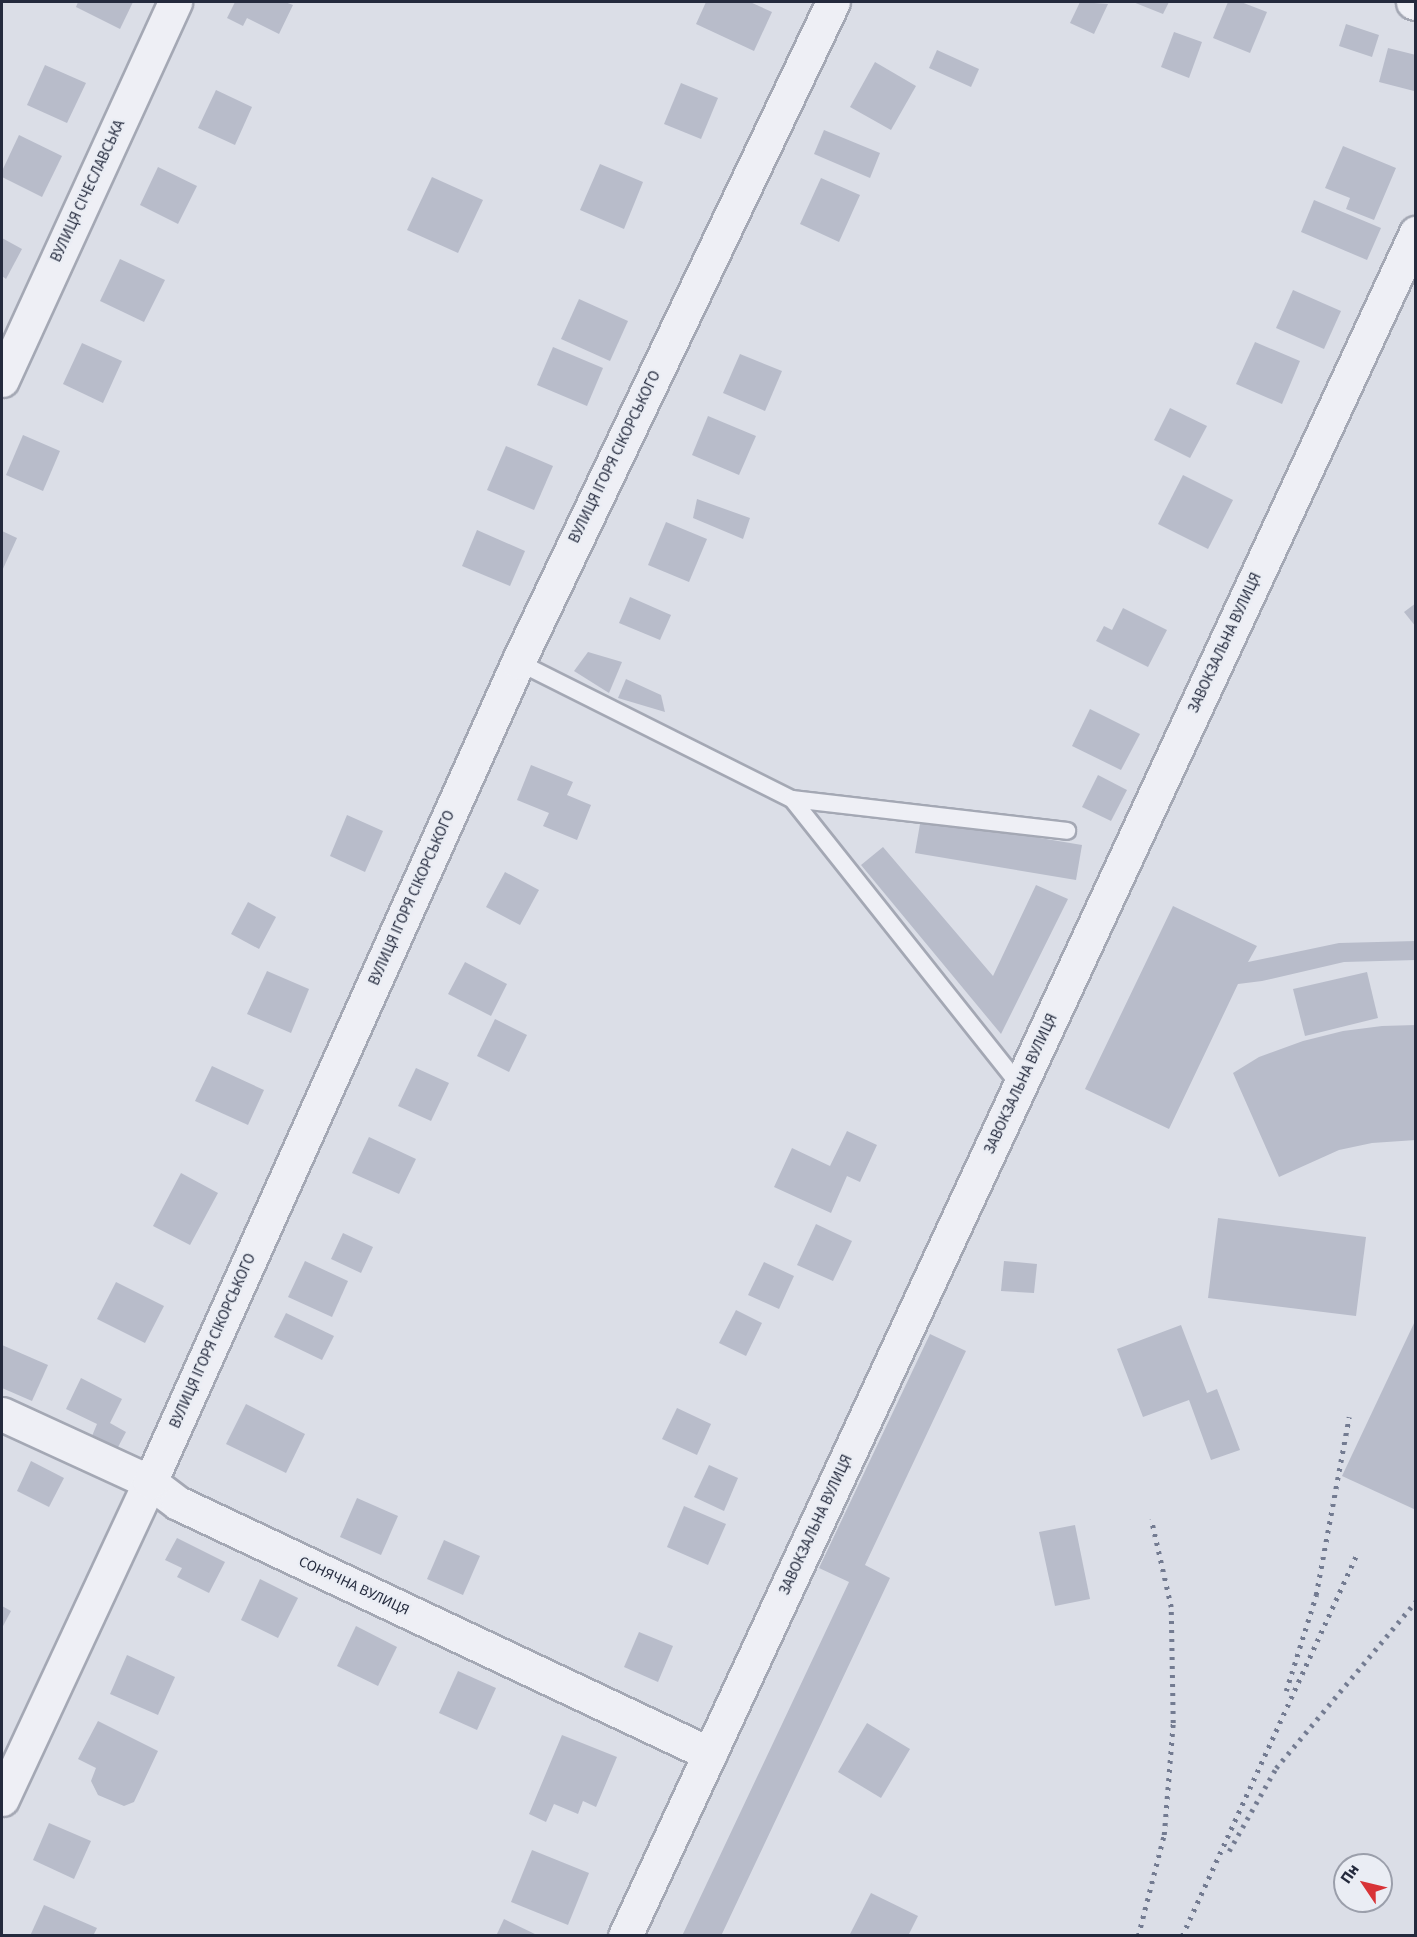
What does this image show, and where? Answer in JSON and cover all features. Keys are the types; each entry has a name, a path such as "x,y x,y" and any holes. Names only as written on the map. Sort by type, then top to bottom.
{"street":[{"name":"ВУЛИЦЯ СІЧЕСЛАВСЬКА","path":"2,380 176,2"},
{"name":"ВУЛИЦЯ ІГОРЯ СІКОРСЬКОГО","path":"2,1799 150,1482 518,662 833,2"},
{"name":"ЗАВОКЗАЛЬНА ВУЛИЦЯ","path":"625,1935 1416,233"},
{"name":"СОНЯЧНА ВУЛИЦЯ","path":"2,1414 150,1482 178,1503 710,1754"}],"lane":[{"path":"518,662 792,799 1067,831"},
{"path":"792,799 1020,1086"}],"building":[{"path":"78,2 133,2 120,29 76,7"},
{"path":"235,2 285,2 293,5 279,34 247,18 243,26 227,18"},
{"path":"706,2 750,2 772,12 754,51 696,24"},
{"path":"1080,2 1108,4 1094,34 1070,23"},
{"path":"1133,2 1169,2 1163,14"},
{"path":"1228,2 1241,2 1267,12 1250,53 1213,38"},
{"path":"1346,24 1379,35 1372,57 1339,46"},
{"path":"1174,32 1202,42 1189,78 1161,67"},
{"path":"1388,48 1416,55 1414,91 1379,82"},
{"path":"937,50 979,69 971,87 929,68"},
{"path":"875,62 916,86 891,130 850,107"},
{"path":"45,65 86,83 67,123 27,105"},
{"path":"681,83 718,98 701,139 664,124"},
{"path":"216,90 252,107 235,145 198,128"},
{"path":"824,130 880,153 870,178 814,154"},
{"path":"19,135 62,156 42,197 2,177 2,171"},
{"path":"1343,146 1396,168 1374,220 1346,209 1350,198 1325,188"},
{"path":"600,164 643,182 624,229 580,210"},
{"path":"158,167 197,186 178,224 140,205"},
{"path":"432,177 483,200 458,253 407,230"},
{"path":"821,178 860,195 839,242 800,224"},
{"path":"1314,200 1381,228 1367,260 1301,232"},
{"path":"2,238 22,249 6,279 2,276"},
{"path":"120,259 165,280 144,322 100,301"},
{"path":"1293,290 1341,311 1324,349 1276,328"},
{"path":"579,299 628,321 610,361 561,339"},
{"path":"1255,342 1300,361 1282,404 1236,384"},
{"path":"82,343 122,361 103,403 63,384"},
{"path":"553,347 603,368 587,406 537,385"},
{"path":"740,354 782,371 765,411 723,393"},
{"path":"1170,408 1207,426 1190,458 1154,440"},
{"path":"708,416 756,436 739,475 692,455"},
{"path":"23,435 60,451 43,491 6,475"},
{"path":"506,446 553,466 534,510 487,490"},
{"path":"1183,475 1233,500 1208,549 1158,524"},
{"path":"697,499 750,518 743,539 693,518"},
{"path":"666,522 707,539 689,582 648,565"},
{"path":"477,530 525,551 510,586 462,566"},
{"path":"2,531 17,538 2,571"},
{"path":"630,597 671,615 660,640 619,623"},
{"path":"1416,603 1416,627 1404,612"},
{"path":"1123,608 1167,630 1148,667 1096,641 1104,626 1112,630"},
{"path":"588,652 622,662 609,693 574,671"},
{"path":"626,679 661,695 665,712 618,698"},
{"path":"1090,709 1140,734 1121,770 1072,746"},
{"path":"531,765 573,782 567,795 591,805 577,840 543,826 549,813 517,800"},
{"path":"1098,775 1127,790 1111,821 1082,807"},
{"path":"347,815 383,831 365,872 330,856"},
{"path":"921,818 1082,845 1076,880 915,853"},
{"path":"883,847 993,976 1036,885 1068,899 1001,1034 861,865"},
{"path":"505,872 539,890 520,925 486,907"},
{"path":"248,902 276,917 259,949 231,934"},
{"path":"1173,906 1257,946 1248,962 1339,943 1416,941 1416,960 1344,962 1262,981 1238,984 1169,1129 1085,1089"},
{"path":"465,962 507,984 491,1016 448,994"},
{"path":"267,971 309,989 291,1033 247,1014"},
{"path":"1367,972 1378,1018 1305,1036 1293,989"},
{"path":"495,1019 527,1035 509,1072 477,1056"},
{"path":"1416,1025 1416,1140 1372,1143 1339,1150 1279,1177 1233,1073 1259,1057 1303,1041 1343,1031"},
{"path":"212,1066 264,1090 248,1125 195,1101"},
{"path":"416,1068 449,1083 431,1121 398,1106"},
{"path":"847,1131 877,1145 860,1182 847,1176 831,1213 774,1187 792,1148 830,1166"},
{"path":"369,1137 416,1159 399,1194 352,1173"},
{"path":"181,1173 218,1193 190,1245 153,1226"},
{"path":"1218,1218 1366,1237 1356,1316 1208,1298"},
{"path":"816,1224 852,1241 833,1281 797,1265"},
{"path":"343,1233 373,1247 361,1273 331,1259"},
{"path":"305,1261 348,1281 332,1317 288,1297"},
{"path":"1004,1261 1037,1264 1034,1293 1001,1291"},
{"path":"764,1262 794,1276 779,1309 748,1295"},
{"path":"116,1282 164,1306 145,1343 97,1319"},
{"path":"736,1310 762,1323 746,1356 719,1343"},
{"path":"286,1313 334,1336 322,1360 274,1337"},
{"path":"1416,1319 1416,1510 1342,1476"},
{"path":"1181,1325 1207,1393 1217,1389 1240,1450 1211,1460 1189,1400 1143,1417 1117,1349"},
{"path":"930,1334 966,1351 865,1565 890,1578 721,1936 682,1936 849,1582 819,1568"},
{"path":"2,1345 48,1365 32,1401 2,1388"},
{"path":"81,1378 122,1399 110,1423 126,1432 117,1449 92,1436 97,1424 66,1409"},
{"path":"246,1404 305,1434 286,1473 226,1444"},
{"path":"677,1408 711,1424 697,1455 662,1439"},
{"path":"31,1461 64,1478 49,1507 17,1491"},
{"path":"709,1465 738,1478 724,1511 694,1497"},
{"path":"357,1498 398,1516 381,1555 340,1537"},
{"path":"684,1506 726,1524 708,1565 667,1547"},
{"path":"1075,1525 1090,1599 1055,1606 1039,1532"},
{"path":"177,1538 225,1562 209,1593 177,1577 182,1568 165,1560"},
{"path":"444,1540 480,1556 463,1595 427,1579"},
{"path":"260,1579 298,1598 278,1638 241,1620"},
{"path":"2,1606 11,1611 2,1628"},
{"path":"356,1626 397,1647 378,1686 337,1666"},
{"path":"639,1632 673,1646 658,1682 624,1667"},
{"path":"127,1655 175,1677 158,1715 110,1694"},
{"path":"458,1671 496,1688 477,1730 439,1713"},
{"path":"98,1721 158,1751 134,1802 124,1806 98,1795 91,1781 96,1768 78,1759"},
{"path":"867,1723 910,1749 881,1798 838,1772"},
{"path":"562,1735 617,1757 596,1807 583,1801 578,1814 554,1804 546,1822 529,1814"},
{"path":"49,1823 91,1841 74,1879 33,1860"},
{"path":"532,1850 589,1873 568,1925 511,1902"},
{"path":"871,1893 918,1916 908,1936 849,1936"},
{"path":"44,1905 97,1928 93,1936 30,1936"},
{"path":"504,1919 539,1936 496,1936"}],"railway":[{"path":"1286,1691 1316,1595 1349,1417"},
{"path":"1138,1936 1164,1835 1173,1723 1171,1607 1151,1519"},
{"path":"1182,1936 1357,1554"},
{"path":"1229,1851 1276,1768 1416,1601"}]}
